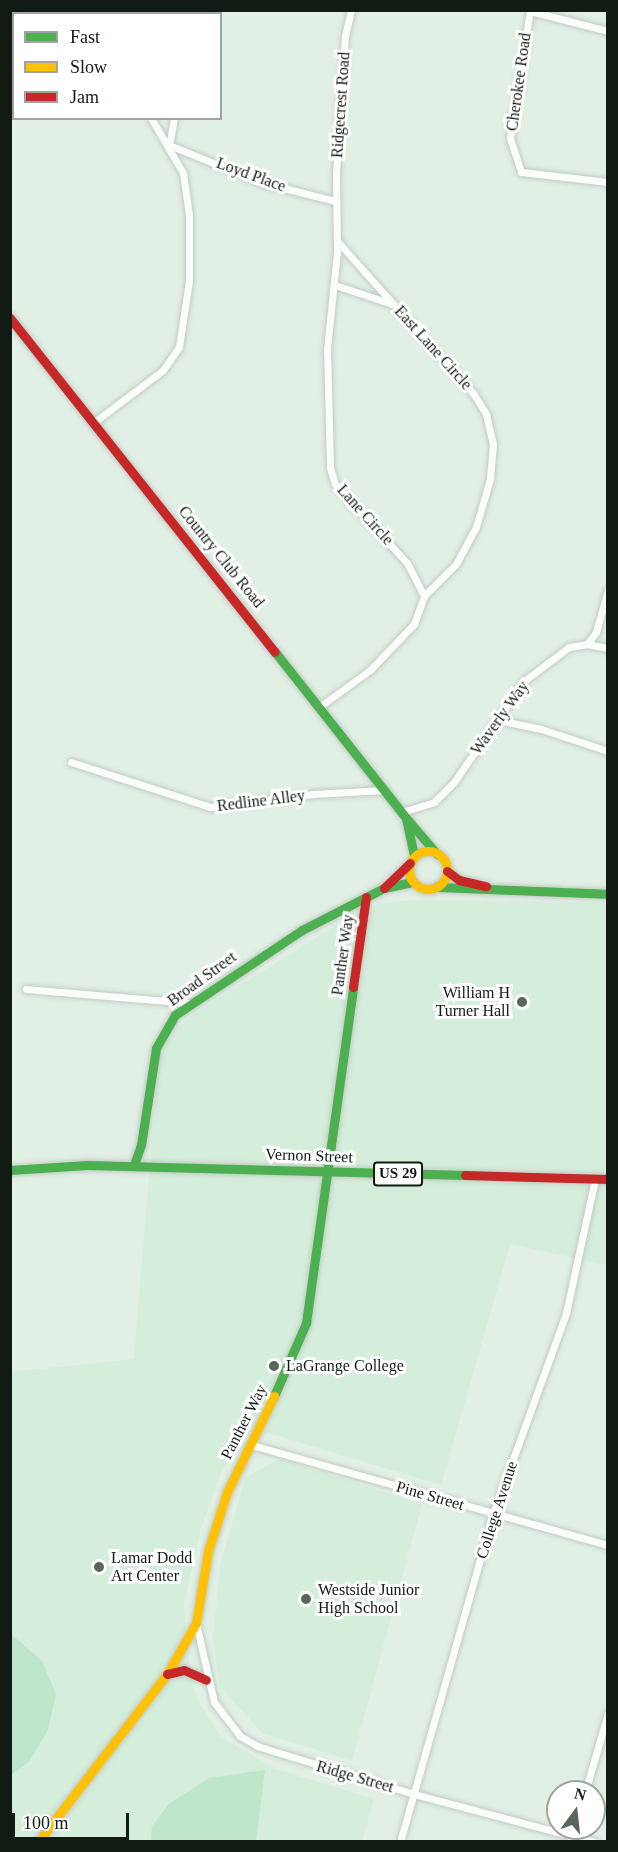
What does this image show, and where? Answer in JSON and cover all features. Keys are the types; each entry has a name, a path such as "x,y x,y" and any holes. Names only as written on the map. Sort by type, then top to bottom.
{"street":[{"name":"Ridgecrest Road","path":"335,201 345,36 351,10"},
{"path":"530,11 608,31"},
{"name":"Cherokee Road","path":"530,11 510,138 520,172 608,182"},
{"path":"93,423 163,370 179,347 189,281 189,215 183,173 153,120"},
{"path":"169,145 174,120"},
{"name":"Loyd Place","path":"169,145 260,182 335,201"},
{"name":"Lane Circle","path":"335,201 335,285 327,349 330,468 335,484 407,563 424,596"},
{"name":"East Lane Circle","path":"336,241 474,393 486,414 494,444 490,479 476,527 456,564 424,596"},
{"path":"335,285 394,304"},
{"name":"Country Club Road","path":"10,318 322,705 404,815 437,854"},
{"path":"608,590 596,632 587,644 608,648"},
{"path":"322,705 370,670 414,624 424,596"},
{"name":"Waverly Way","path":"404,815 439,798 498,720 524,681 569,647 587,644"},
{"path":"498,720 541,729 608,751"},
{"name":"Redline Alley","path":"71,762 210,807 322,793 386,790"},
{"name":"Country Club Road","path":"404,815 412,860"},
{"path":"495,889 459,880 447,871 437,854 423,852 412,860 413,882 426,889 436,887 608,894"},
{"name":"Broad Street","path":"384,888 412,860"},
{"path":"436,887 447,871"},
{"name":"Broad Street","path":"134,1165 141,1146 156,1048 169,1022 189,1003 302,930 384,888 413,882"},
{"name":"Panther Way","path":"39,1842 167,1674 196,1623 213,1532 234,1474 252,1446 306,1323 366,897"},
{"path":"26,989 189,1003"},
{"name":"Vernon Street","path":"10,1170 68,1165 134,1165 608,1179"},
{"name":"College Avenue","path":"400,1842 493,1514 566,1313 595,1179"},
{"name":"Pine Street","path":"252,1446 608,1545"},
{"name":"Ridge Street","path":"196,1623 206,1680 214,1702 229,1725 257,1746 414,1794 546,1828"},
{"path":"167,1674 184,1670 206,1680"},
{"path":"588,1780 608,1713"}],"shaded area":[{"name":"LaGrange College","path":"413,900 607,903 607,1265 510,1244 441,1485 245,1426 221,1473 201,1528 184,1602 190,1674 197,1699 221,1737 276,1769 374,1799 362,1841 11,1841 10,1372 134,1359 159,1058 170,1036 191,1016 346,919 382,903"},
{"name":"Westside Junior High School","path":"280,1459 422,1504 352,1761 262,1733 219,1685 213,1637 221,1561 246,1477"},
{"path":"11,1634 42,1661 56,1694 48,1730 29,1762 11,1775"},
{"path":"265,1770 256,1841 151,1841 152,1826 169,1804 209,1778"}],"traffic: fast":[{"path":"275,652 406,818 414,856"},
{"path":"406,818 437,854"},
{"path":"134,1165 141,1145 156,1048 175,1015 302,930 384,888 413,882"},
{"path":"436,887 608,894"},
{"path":"274,1396 306,1323 353,987"},
{"path":"10,1170 87,1165 465,1175"}],"traffic: slow":[{"path":"428,851 441,857 447,870 441,883 428,889 415,883 409,870 415,857 428,851"},
{"path":"38,1842 167,1674 196,1623 208,1551 227,1492 274,1396"}],"traffic: jam":[{"path":"10,318 275,652"},
{"path":"384,888 410,863"},
{"path":"447,871 459,880 486,886"},
{"path":"353,987 366,897"},
{"path":"465,1175 608,1179"},
{"path":"167,1674 184,1670 206,1680"}],"place":[{"name":"William H Turner Hall","path":"522,1002"},
{"name":"LaGrange College","path":"274,1366"},
{"name":"Lamar Dodd Art Center","path":"99,1567"},
{"name":"Westside Junior High School","path":"306,1599"}]}
